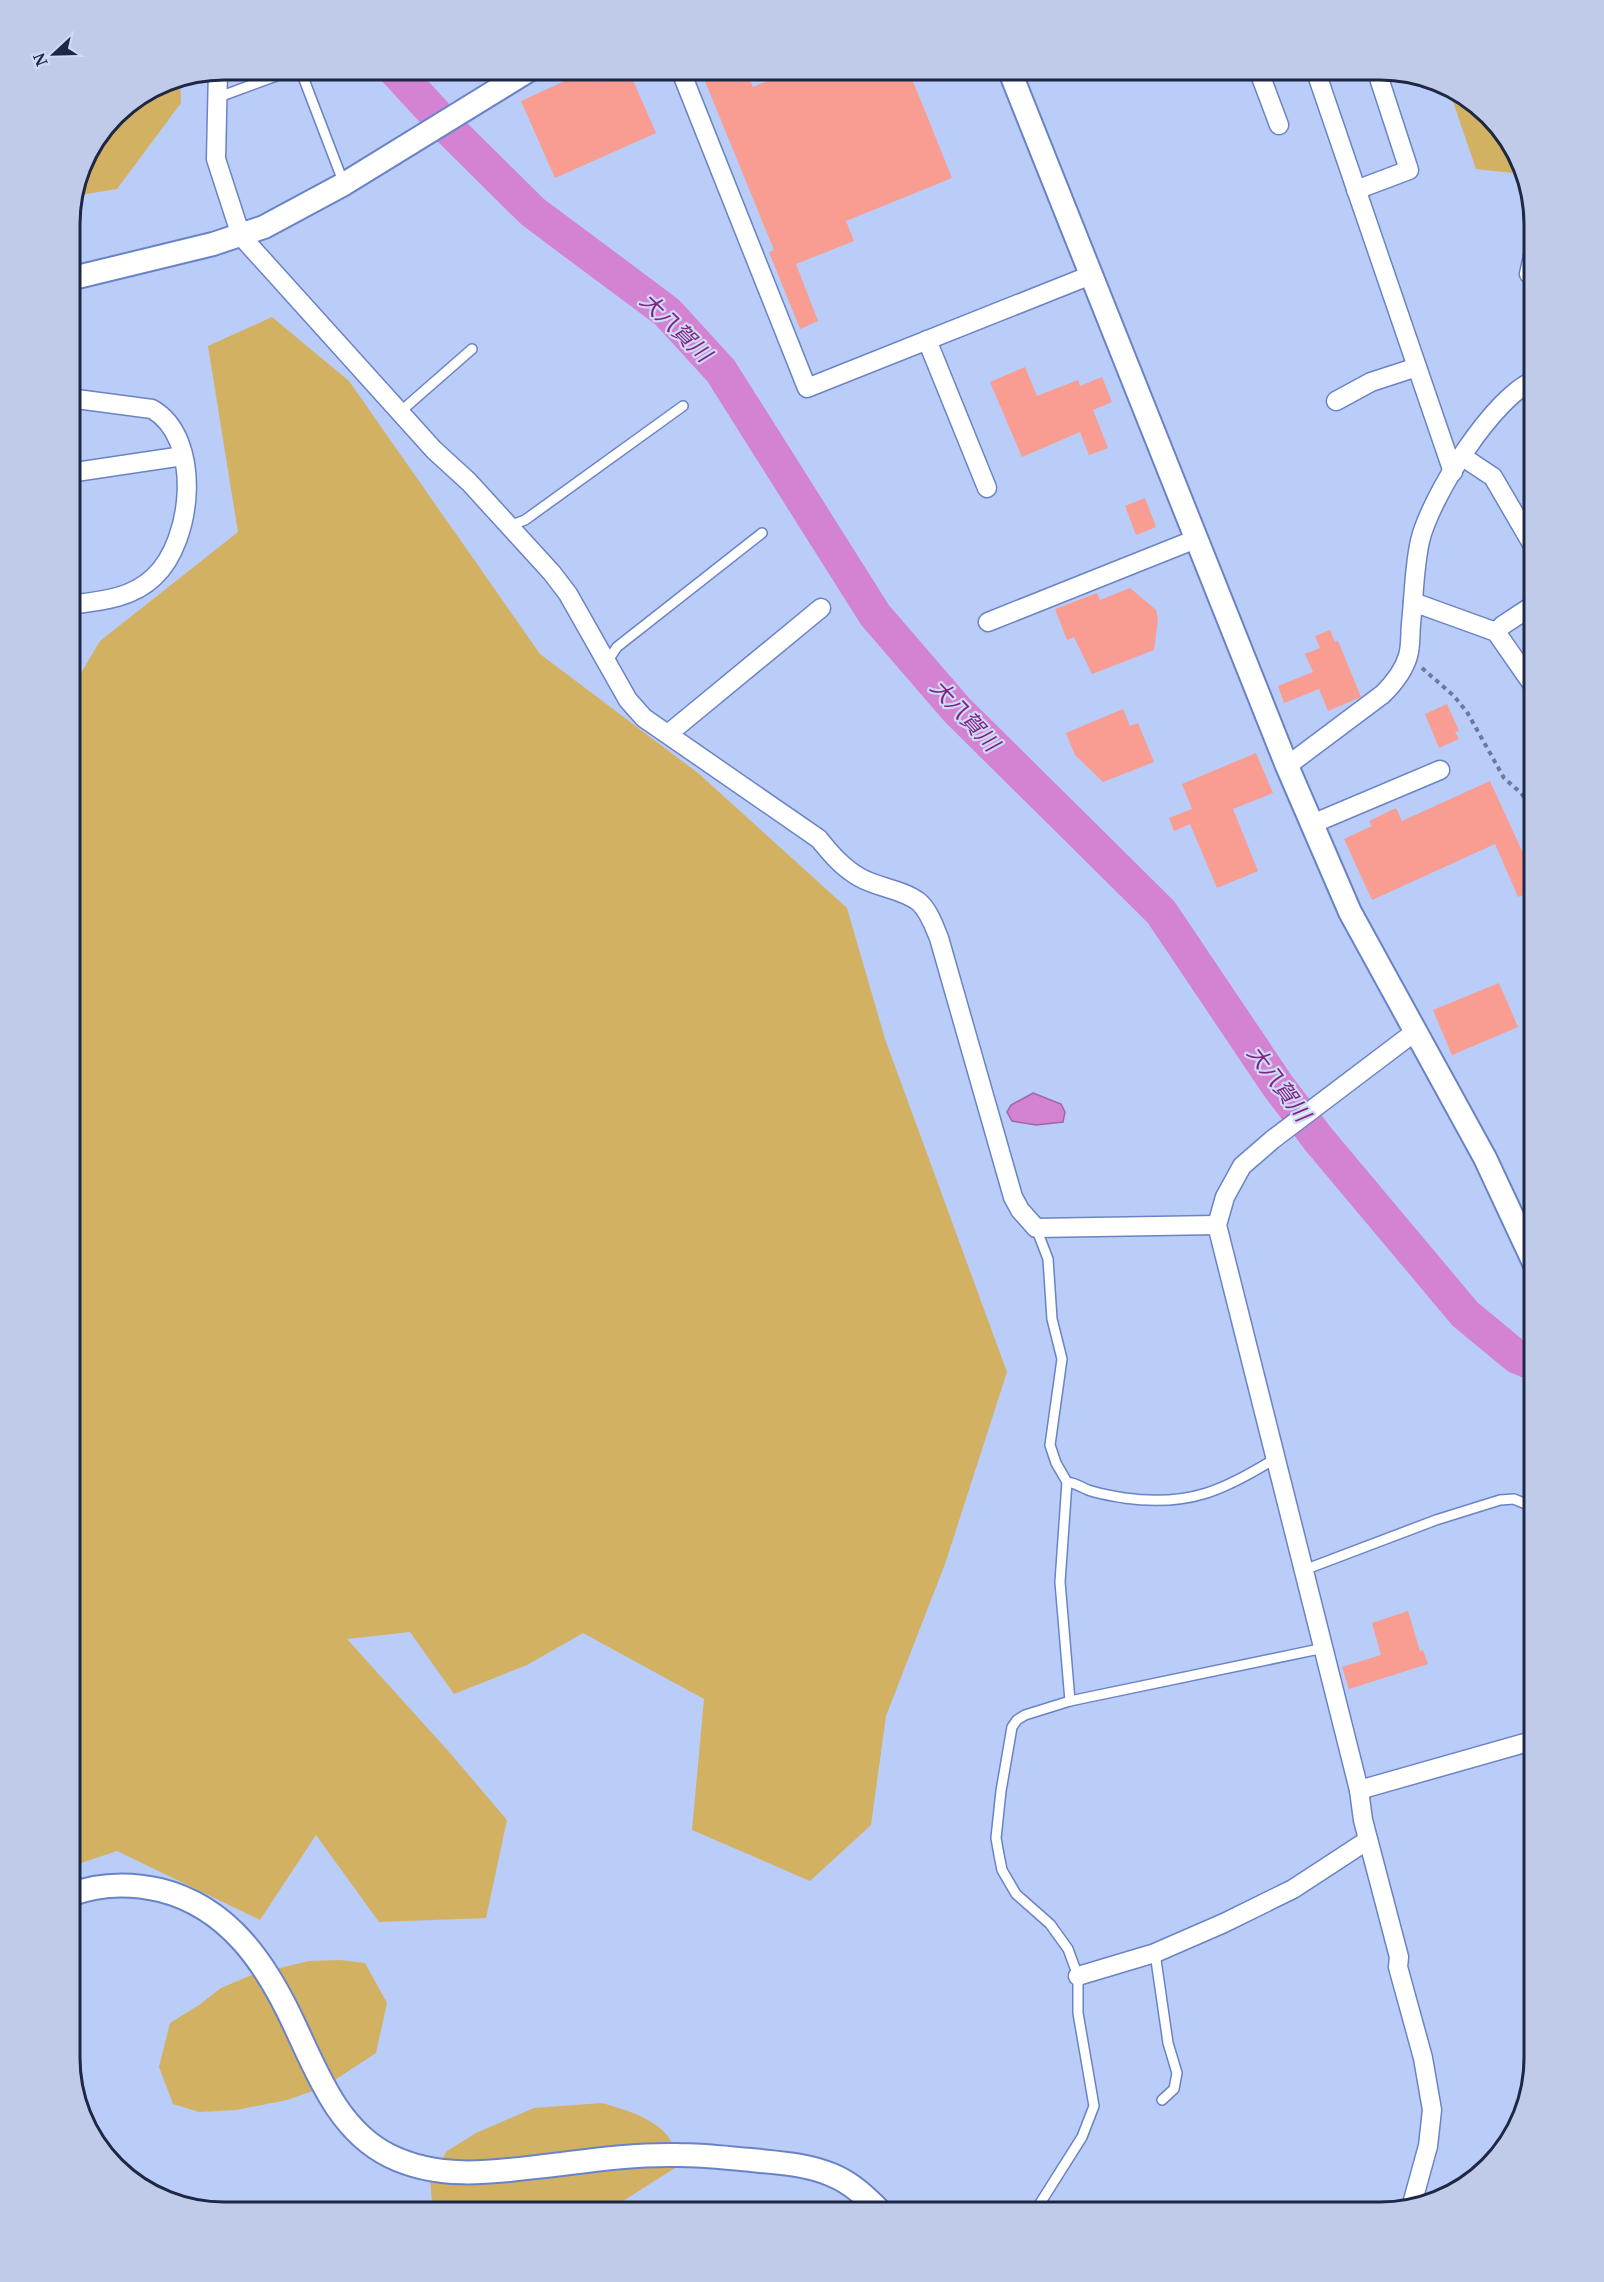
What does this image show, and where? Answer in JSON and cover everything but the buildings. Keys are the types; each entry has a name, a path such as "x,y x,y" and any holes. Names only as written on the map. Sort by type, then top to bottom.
{"street":[{"path":"218,80 216,159 241,236 434,450 469,482 568,594 628,700 644,718 819,839 840,863 853,873 874,884 907,895 920,903 929,915 939,938 1013,1197 1020,1210 1036,1228 1217,1225"},
{"path":"80,276 241,236 285,217 344,184 513,80"},
{"path":"684,80 807,388 1091,275"},
{"path":"1013,80 1287,766 1350,912 1380,971 1416,1031 1485,1158 1524,1219"},
{"path":"1265,80 1279,125"},
{"path":"1319,80 1417,367 1458,465 1492,477 1524,531"},
{"path":"1356,190 1409,171 1380,80"},
{"path":"927,340 987,488"},
{"path":"1336,401 1371,382 1417,367"},
{"path":"1287,766 1392,685 1407,659 1420,542 1437,497 1478,432 1507,398 1524,386"},
{"path":"80,399 152,409 162,415 170,425 183,456 186,473 182,528 167,562 155,577 128,594 80,603"},
{"path":"80,471 183,456"},
{"path":"988,622 1196,539"},
{"path":"1413,602 1496,632 1524,672"},
{"path":"668,734 822,608"},
{"path":"1496,632 1503,624 1524,611"},
{"path":"1312,824 1440,770"},
{"path":"1414,2198 1428,2146 1432,2110 1423,2058 1398,1968 1399,1957 1368,1840 1359,1790 1217,1225 1225,1197 1242,1166 1272,1140 1416,1031"},
{"path":"1359,1790 1524,1743"},
{"path":"1078,1976 1155,1953 1224,1923 1293,1888 1368,1840"},
{"path":"79,1892 94,1887 112,1886 151,1888 201,1905 222,1921 256,1956 279,1993 316,2072 349,2125 375,2148 392,2157 426,2169 465,2174 648,2155 698,2156 792,2164 815,2169 843,2180 871,2202"}],"lane":[{"path":"219,97 265,80"},
{"path":"304,80 344,184"},
{"path":"400,412 472,350"},
{"path":"509,526 525,520 683,406"},
{"path":"607,662 617,647 762,533"},
{"path":"1036,1228 1048,1259 1052,1319 1062,1359 1050,1445 1056,1463 1067,1482 1060,1582 1070,1701"},
{"path":"1067,1482 1088,1490 1124,1498 1165,1501 1192,1498 1217,1490 1276,1458"},
{"path":"1304,1570 1436,1520 1500,1500 1514,1499 1524,1503"},
{"path":"1041,2202 1082,2137 1094,2106 1078,2013 1078,1976 1068,1949 1058,1934 1016,1894 1002,1870 996,1838 1012,1727 1017,1720 1026,1715 1070,1701 1324,1648"},
{"path":"1155,1953 1168,2043 1177,2073 1174,2089 1162,2100"}],"path":[{"path":"1407,659 1426,670 1454,696 1467,712 1504,778 1524,797"}],"shaded area":[{"path":"180,86 181,103 117,189 83,195 94,160 109,136 136,109 169,90"},
{"path":"1452,99 1475,115 1495,136 1515,173 1476,169"},
{"path":"272,317 349,381 540,654 698,773 847,908 885,1039 1007,1372 945,1564 886,1716 871,1825 810,1881 692,1830 704,1699 583,1633 527,1665 454,1694 410,1632 347,1639 507,1820 486,1918 379,1922 316,1835 260,1920 117,1851 79,1864 80,675 100,641 238,532 208,346"},
{"path":"1033,1093 1061,1104 1065,1112 1063,1122 1036,1125 1012,1121 1007,1112 1011,1105"},
{"path":"340,1960 365,1963 387,2003 376,2053 324,2087 287,2100 236,2110 199,2112 173,2104 159,2067 170,2023 221,1988 254,1974 309,1961"},
{"path":"602,2103 642,2117 652,2122 668,2136 675,2153 675,2168 621,2202 432,2202 430,2179 447,2151 476,2133 534,2108"}],"waterway":[{"name":"大八賀川","path":"404,80 451,131 533,212 667,312 721,371 875,615 957,710 1161,912 1278,1086 1319,1140 1465,1314 1517,1357 1524,1360"}]}
